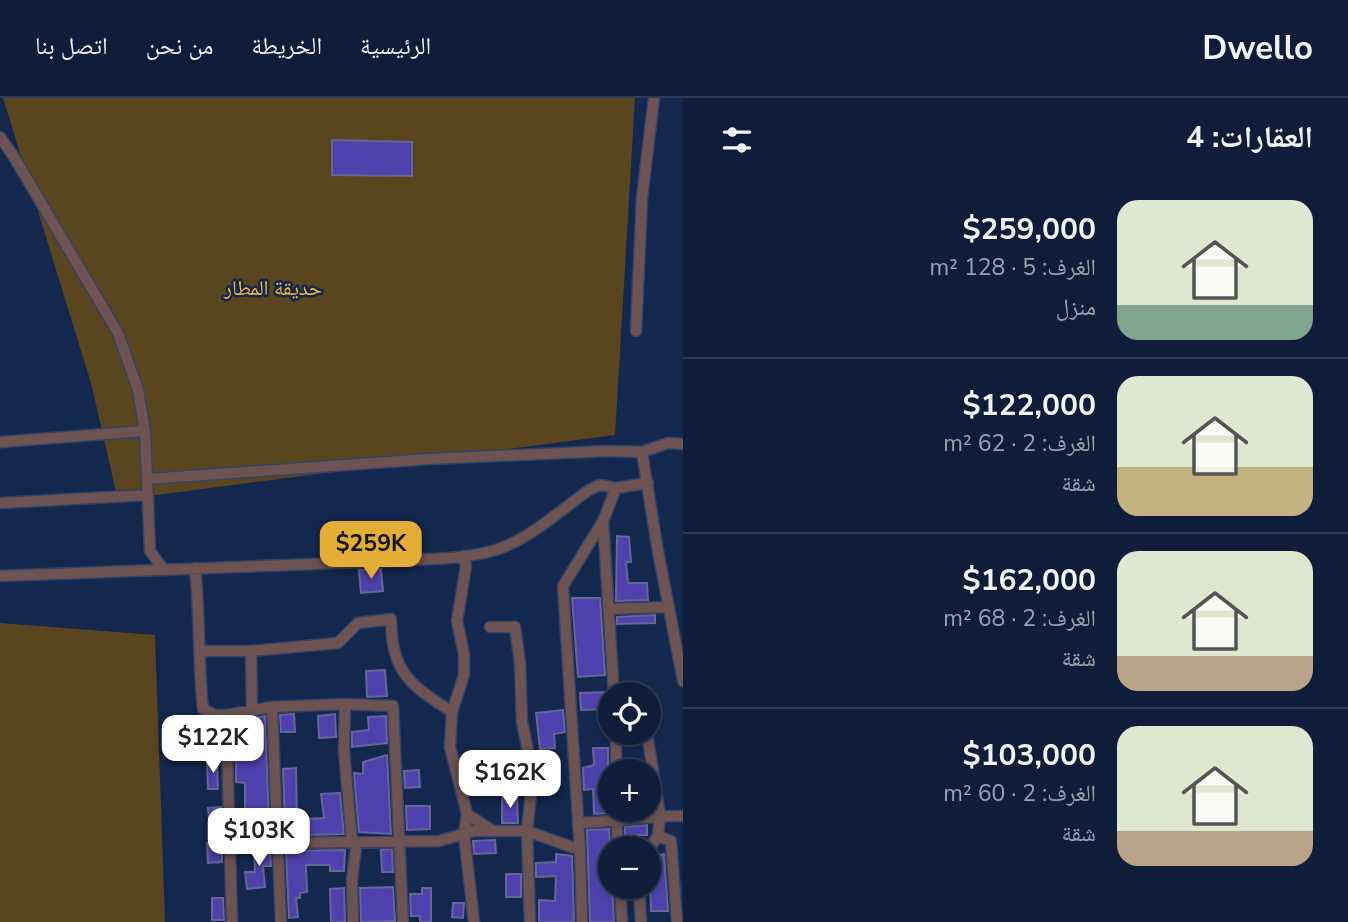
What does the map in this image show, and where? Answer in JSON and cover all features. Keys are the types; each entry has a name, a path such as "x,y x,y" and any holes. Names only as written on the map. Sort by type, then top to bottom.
{"street":[{"path":"636,331 642,198 654,98"},
{"path":"0,137 118,333 138,390 145,431 150,551 164,570"},
{"path":"0,442 145,431"},
{"path":"148,479 429,458 642,452 668,443 683,444"},
{"path":"642,452 683,681"},
{"path":"0,576 463,556 490,552 521,538 600,485 615,488 648,482"},
{"path":"582,922 579,823 564,586 603,522 615,488"},
{"path":"0,503 148,495"},
{"path":"603,522 613,682"},
{"path":"463,556 466,566 457,621 464,654 464,675 452,712 450,747 467,814 464,834 474,922"},
{"path":"195,568 200,609 200,681 203,709 215,715 226,715 272,707 345,704 393,706 403,922"},
{"path":"610,609 668,607"},
{"path":"200,651 251,651 338,643 358,623 391,619 391,637 400,669 417,689 452,712"},
{"path":"490,627 515,627 520,663 522,722 531,794 527,831 530,922"},
{"path":"251,651 252,709"},
{"path":"345,704 344,751 352,841 356,847 352,880 354,922"},
{"path":"272,707 281,922"},
{"path":"226,715 232,922"},
{"path":"467,814 493,831"},
{"path":"661,815 683,816"},
{"path":"579,823 598,820"},
{"path":"658,836 659,822"},
{"path":"278,843 439,841 464,834 527,831 580,850"},
{"path":"661,837 671,841 675,863 677,922"},
{"path":"621,899 622,922"},
{"path":"640,899 641,922"}],"green space":[{"name":"حديقة المطار","path":"3,98 635,98 615,435 118,500 91,383"},
{"path":"0,623 155,635 165,922 0,922"}],"building":[{"path":"332,140 412,142 412,176 332,175"},
{"path":"617,536 629,537 631,562 626,562 628,583 647,583 648,600 616,601"},
{"path":"381,569 383,591 361,593 359,570"},
{"path":"572,598 600,598 605,675 578,677"},
{"path":"655,615 655,623 617,624 617,617"},
{"path":"385,670 387,696 367,697 366,671"},
{"path":"598,692 598,709 581,710 580,693"},
{"path":"563,710 565,732 554,734 555,748 540,749 536,713"},
{"path":"294,714 295,732 281,732 280,715"},
{"path":"335,714 336,737 319,738 318,716"},
{"path":"265,716 269,823 268,830 257,830 256,819 237,819 237,811 245,811 245,783 236,782 236,746 253,747 252,719"},
{"path":"386,716 387,743 352,747 352,732 369,730 368,717"},
{"path":"593,748 608,748 608,759 598,759 598,814 594,814 593,789 584,790 583,768 594,765"},
{"path":"387,755 391,834 359,832 354,773 363,774 363,762"},
{"path":"217,760 218,789 208,789 207,761"},
{"path":"296,768 297,822 285,822 283,769"},
{"path":"419,770 420,787 405,788 404,771"},
{"path":"340,793 344,834 307,835 306,819 324,818 321,794"},
{"path":"517,796 518,823 502,823 502,797"},
{"path":"406,806 430,806 430,829 407,830"},
{"path":"221,807 221,820 209,821 208,808"},
{"path":"647,825 647,835 625,835 625,827"},
{"path":"609,829 609,836 598,836 598,899 613,899 614,922 590,922 587,830"},
{"path":"495,840 496,853 474,854 473,841"},
{"path":"222,842 222,862 208,863 207,843"},
{"path":"270,847 271,866 263,866 265,887 247,889 245,872 255,872 254,848"},
{"path":"392,849 393,872 382,872 381,850"},
{"path":"345,850 344,871 330,871 330,865 306,865 307,892 300,893 300,898 296,898 298,917 289,918 286,851"},
{"path":"556,854 572,856 574,922 539,922 539,900 555,901 556,876 536,877 536,863 556,862"},
{"path":"664,854 668,911 651,911 651,899 661,899 661,855"},
{"path":"506,874 521,874 521,897 506,897"},
{"path":"393,887 395,921 361,922 360,888"},
{"path":"344,888 345,922 331,922 330,889"},
{"path":"422,888 431,888 431,922 420,922 420,916 411,916 410,894 422,894"},
{"path":"212,898 223,898 224,920 212,920"},
{"path":"453,903 464,903 463,918 452,917"}]}
